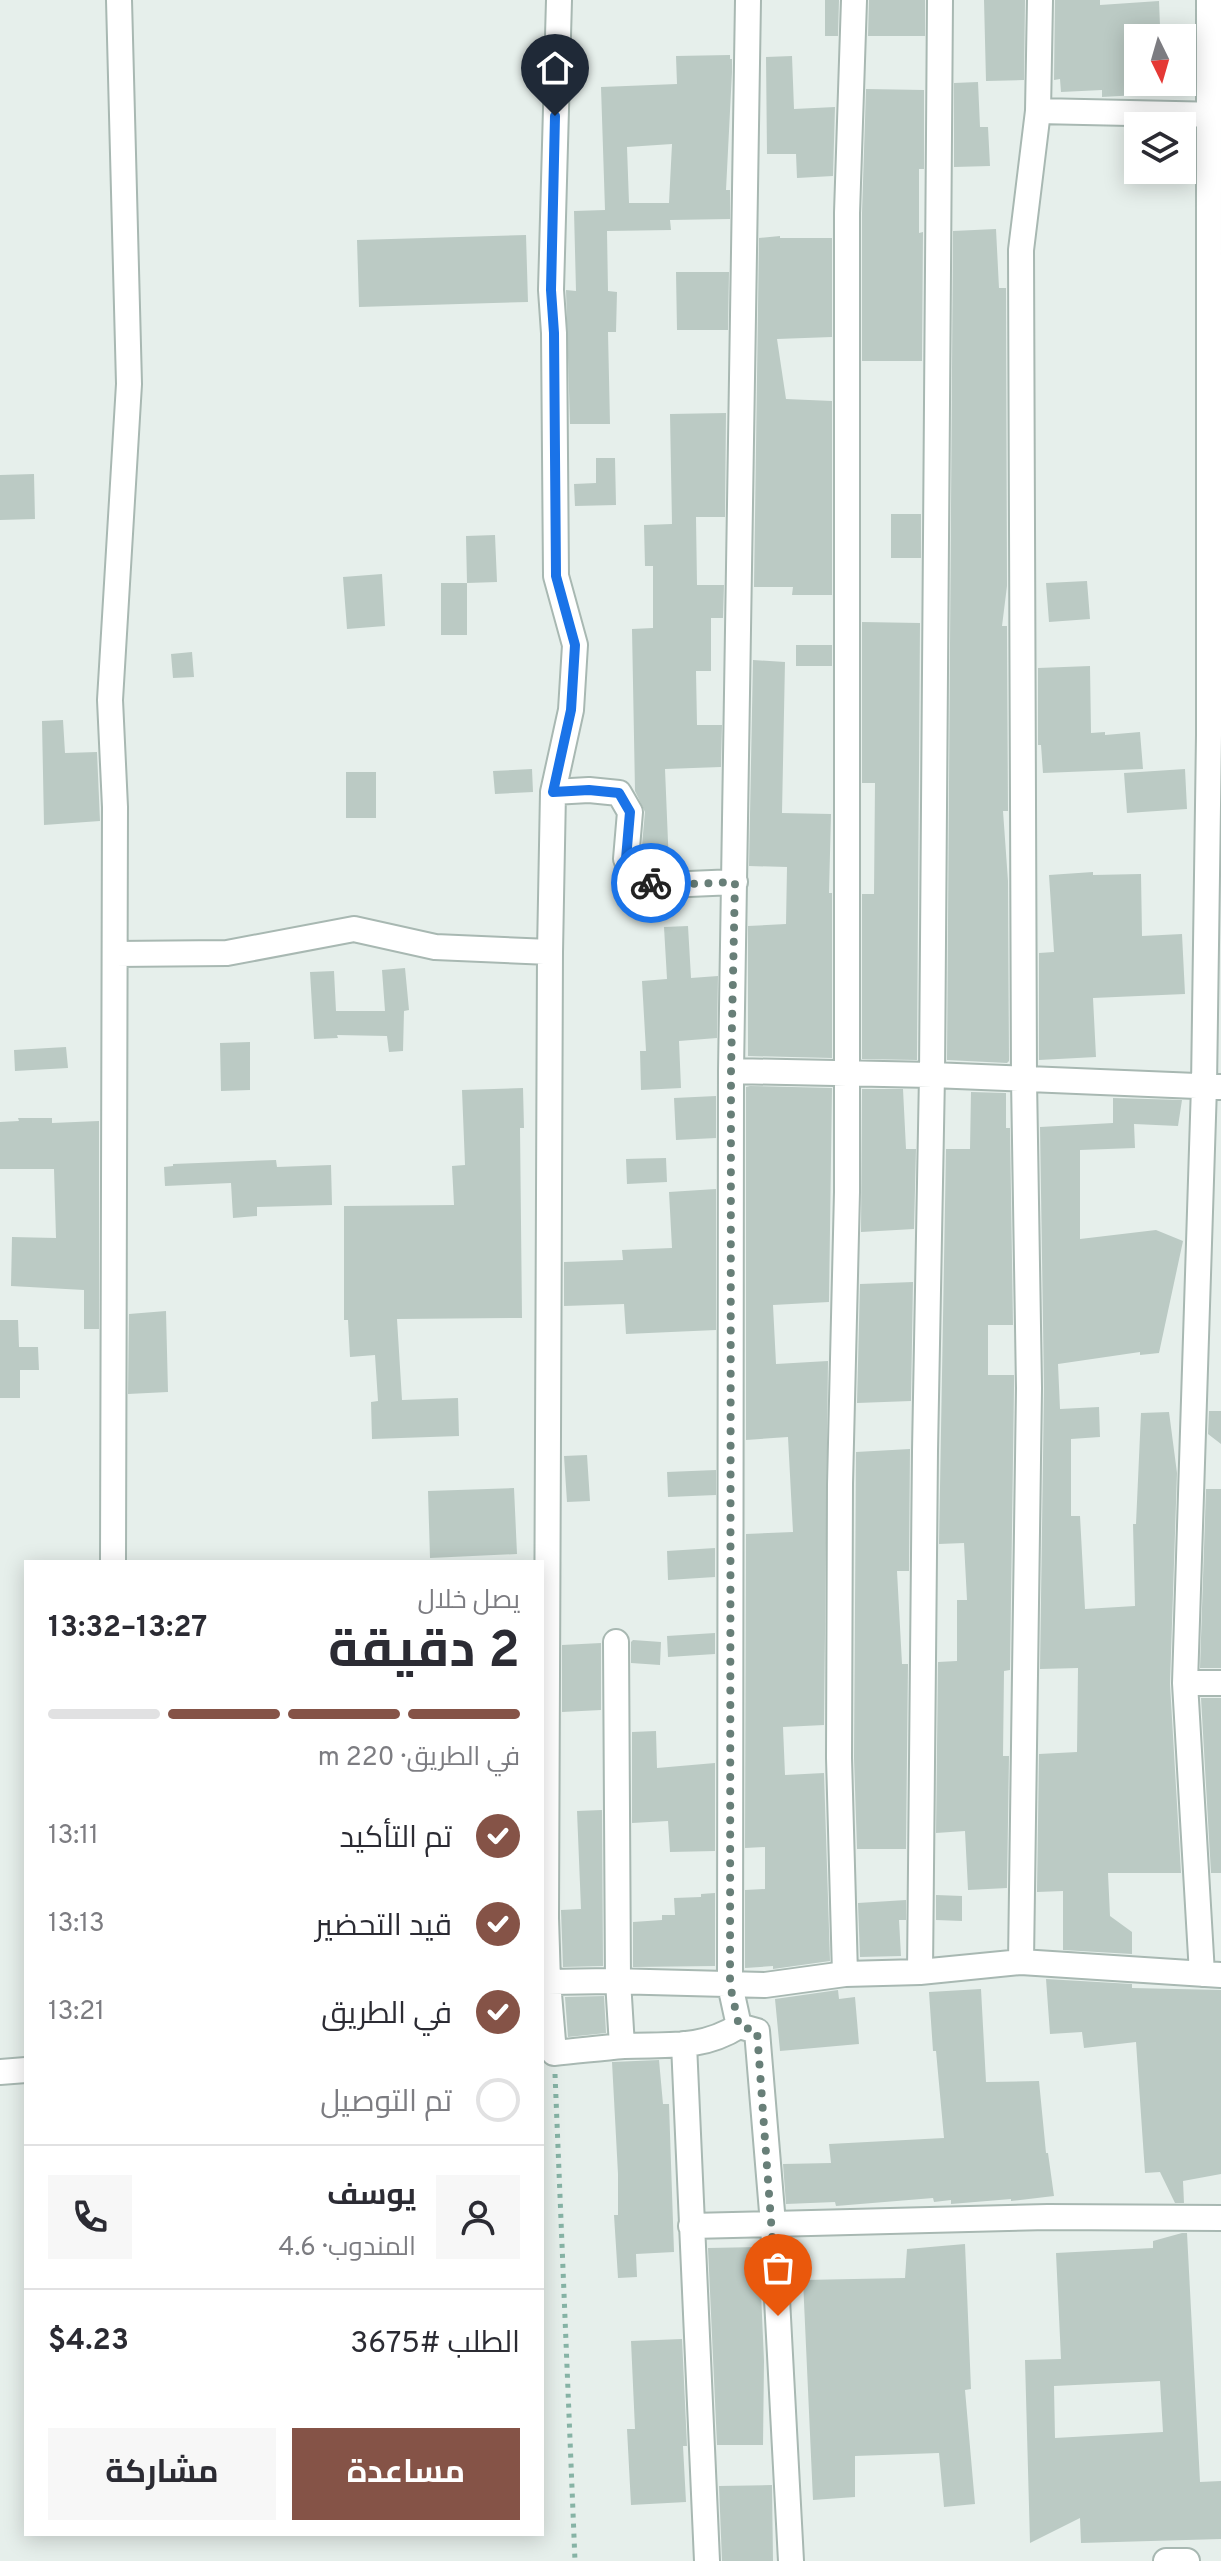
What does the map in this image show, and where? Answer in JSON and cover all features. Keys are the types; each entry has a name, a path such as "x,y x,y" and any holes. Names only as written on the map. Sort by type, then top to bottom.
{"street":[{"path":"113,1560 115,807 110,700 129,384 119,0"},
{"path":"559,0 551,290 556,576 575,645 571,710 553,792 546,1785 548,2054 622,2046 684,2044 719,2038 739,2026 757,2031 773,2224 791,2561"},
{"path":"739,2026 730,1985 731,1071 748,0"},
{"path":"845,1974 839,1758 840,1484 847,1192 847,213 854,0"},
{"path":"920,1972 932,1075 940,0"},
{"path":"1021,1962 1029,1388 1024,1079 1021,250 1038,111 1040,0"},
{"path":"548,1982 765,1985 845,1974 920,1972 1021,1962 1211,1974 1185,1683 1212,1087 1216,116 1209,0"},
{"path":"1038,111 1216,116"},
{"path":"553,792 589,790 619,793 630,812 626,859 638,881 666,885 735,882"},
{"path":"115,954 227,953 354,929 435,947 550,952"},
{"path":"731,1071 932,1075 1212,1087"},
{"path":"616,1642 618,1981 622,2046"},
{"path":"1185,1683 1221,1683"},
{"path":"684,2044 707,2561"},
{"path":"0,2072 24,2070"},
{"path":"691,2226 1048,2217 1221,2218"},
{"path":"1166,2561 1187,2561"}],"path":[{"path":"548,2054 575,2561"}],"building":[{"path":"825,0 839,0 838,36 825,36"},
{"path":"869,0 925,0 925,36 868,36"},
{"path":"984,0 1025,0 1024,80 986,81"},
{"path":"1055,0 1100,0 1100,5 1159,1 1160,24 1124,24 1124,96 1102,97 1102,90 1061,92 1060,79 1054,80"},
{"path":"730,55 732,59 726,190 730,190 730,219 670,220 671,230 607,231 608,291 617,292 616,332 608,332 610,424 570,424 566,290 576,291 574,211 605,210 601,87 677,84 676,56","holes":["672,144 669,203 629,203 627,147"]},
{"path":"792,56 794,109 835,107 833,176 797,178 796,154 767,154 766,57"},
{"path":"978,82 980,127 988,127 990,166 954,167 954,83"},
{"path":"866,89 924,90 924,169 919,169 919,233 923,232 922,361 862,361"},
{"path":"996,229 999,288 1006,288 1007,586 1002,626 1007,626 1008,811 1003,811 1008,881 1007,1063 947,1060 953,231"},
{"path":"526,235 528,302 359,307 357,240"},
{"path":"759,238 832,238 832,337 777,339 786,399 832,401 832,595 792,595 793,587 754,587"},
{"path":"676,272 729,272 728,330 677,330"},
{"path":"726,413 725,517 696,517 697,585 724,585 723,618 711,618 711,671 696,671 697,725 722,725 721,767 665,769 669,866 648,867 641,856 645,812 635,791 632,629 653,628 653,566 645,566 644,525 672,524 670,414"},
{"path":"596,458 615,458 616,505 575,506 574,484 596,483"},
{"path":"34,474 35,519 0,520 0,475"},
{"path":"891,514 921,514 921,558 891,558"},
{"path":"495,535 497,582 467,583 466,536"},
{"path":"382,574 385,626 347,629 343,577"},
{"path":"1087,581 1090,619 1049,622 1046,583"},
{"path":"441,583 467,583 467,635 441,635"},
{"path":"862,622 920,623 917,1060 862,1059 862,894 874,894 875,783 862,783"},
{"path":"796,645 832,645 832,666 796,666"},
{"path":"192,652 194,677 173,678 171,654"},
{"path":"753,660 785,662 782,813 831,814 832,1058 748,1056 748,926 786,924 787,867 749,866"},
{"path":"1090,666 1091,733 1140,732 1143,769 1043,773 1041,745 1038,745 1038,668"},
{"path":"63,720 65,753 97,752 100,821 44,825 42,721"},
{"path":"532,769 533,792 495,794 493,771"},
{"path":"1185,769 1187,809 1127,813 1124,773"},
{"path":"346,772 376,772 376,818 346,818"},
{"path":"1093,872 1093,875 1141,874 1142,936 1182,934 1185,994 1093,998 1096,1057 1039,1060 1039,953 1054,952 1049,875"},
{"path":"688,926 691,978 718,976 717,1038 679,1041 681,1088 641,1090 640,1051 646,1051 642,981 667,979 664,927"},
{"path":"405,968 409,1010 404,1011 403,1051 389,1052 387,1036 337,1035 338,1038 314,1039 310,972 334,971 336,1011 385,1011 382,970"},
{"path":"250,1042 250,1090 221,1091 220,1043"},
{"path":"66,1047 68,1068 15,1071 14,1050"},
{"path":"746,1087 832,1088 829,1302 773,1305 776,1364 828,1361 824,1725 783,1727 785,1775 824,1773 830,1961 773,1969 773,1966 745,1968 745,1890 765,1889 765,1847 745,1848 746,1534 793,1532 788,1437 746,1440"},
{"path":"523,1088 524,1128 520,1128 522,1318 397,1319 402,1400 458,1398 459,1436 372,1439 371,1402 378,1401 375,1355 350,1357 348,1320 344,1320 344,1206 454,1205 452,1166 465,1165 462,1090"},
{"path":"862,1089 903,1089 906,1149 916,1149 914,1229 861,1232"},
{"path":"971,1092 1006,1093 1006,1128 1010,1128 1013,1325 988,1325 988,1375 1014,1375 1014,1388 1010,1670 1004,1671 1003,1756 1009,1756 1007,1888 968,1890 965,1831 936,1833 938,1662 957,1661 957,1600 967,1600 964,1543 939,1544 946,1149 970,1149"},
{"path":"716,1096 716,1138 676,1140 674,1098"},
{"path":"1113,1098 1182,1100 1178,1126 1134,1124 1135,1148 1080,1150 1080,1239 1156,1230 1183,1241 1159,1353 1140,1355 1140,1352 1058,1364 1060,1409 1099,1407 1100,1437 1071,1439 1071,1516 1080,1516 1085,1609 1135,1606 1133,1524 1136,1524 1141,1413 1169,1412 1177,1473 1170,1684 1181,1873 1108,1873 1110,1916 1132,1932 1132,1954 1063,1950 1063,1891 1037,1892 1039,1754 1077,1752 1078,1668 1040,1669 1044,1388 1040,1127 1113,1123"},
{"path":"18,1118 52,1118 52,1123 99,1121 99,1329 84,1329 84,1290 11,1286 12,1237 56,1238 54,1169 0,1169 0,1122 19,1121"},
{"path":"666,1158 667,1182 627,1184 626,1159"},
{"path":"276,1160 277,1167 331,1165 332,1205 257,1207 257,1216 233,1218 231,1183 165,1186 164,1167 173,1164"},
{"path":"716,1189 716,1330 626,1334 624,1304 564,1306 564,1262 623,1260 622,1250 672,1248 669,1192"},
{"path":"913,1282 911,1401 857,1403 860,1284"},
{"path":"166,1311 168,1392 128,1394 129,1314"},
{"path":"0,1320 18,1320 19,1347 38,1347 39,1370 20,1370 20,1398 0,1398"},
{"path":"1209,1411 1221,1411 1221,1444 1208,1434"},
{"path":"910,1449 909,1571 897,1571 902,1664 908,1664 906,1849 857,1849 854,1758 856,1452"},
{"path":"587,1455 590,1501 567,1502 564,1456"},
{"path":"716,1470 716,1495 668,1497 667,1472"},
{"path":"514,1488 517,1554 430,1558 428,1491"},
{"path":"1206,1489 1221,1489 1221,1668 1200,1668"},
{"path":"715,1548 715,1577 668,1580 667,1551"},
{"path":"715,1633 715,1654 668,1657 667,1636"},
{"path":"633,1640 661,1642 660,1665 631,1663"},
{"path":"601,1643 601,1710 562,1712 562,1645"},
{"path":"1201,1698 1221,1698 1221,1873 1211,1873"},
{"path":"656,1731 657,1768 715,1763 715,1851 670,1852 668,1821 632,1823 632,1732"},
{"path":"602,1810 603,1966 563,1967 561,1910 581,1909 577,1811"},
{"path":"715,1893 715,1966 633,1967 633,1922 662,1920 662,1915 675,1915 674,1898"},
{"path":"936,1895 962,1896 962,1921 936,1920"},
{"path":"906,1900 906,1920 899,1920 901,1956 860,1957 858,1903"},
{"path":"1046,1979 1132,1984 1132,1988 1221,1990 1221,2174 1183,2181 1184,2203 1175,2203 1160,2172 1145,2173 1136,2042 1084,2048 1082,2032 1050,2034"},
{"path":"981,1989 986,2082 1039,2081 1054,2196 951,2204 951,2200 934,2202 933,2198 836,2206 835,2202 786,2204 783,2164 831,2163 829,2144 944,2138 929,1992"},
{"path":"838,1990 839,1999 855,1997 859,2044 780,2051 775,1999"},
{"path":"604,1996 606,2033 568,2037 565,1997"},
{"path":"659,2060 663,2104 669,2104 674,2252 636,2254 637,2277 618,2278 614,2215 618,2215 618,2174 612,2062"},
{"path":"1187,2233 1200,2482 1221,2481 1221,2539 1081,2543 1080,2518 1030,2543 1025,2360 1061,2359 1056,2253 1153,2248 1153,2241","holes":["1160,2381 1163,2432 1055,2438 1054,2386"]},
{"path":"965,2244 971,2389 965,2390 975,2504 944,2507 939,2453 855,2456 855,2497 813,2500 803,2280 905,2278 907,2249"},
{"path":"759,2247 764,2361 763,2445 717,2445 708,2248"},
{"path":"682,2339 686,2502 631,2505 627,2429 635,2429 631,2341"},
{"path":"772,2485 773,2561 722,2561 719,2486"}],"way so far":[{"path":"651,883 735,882 731,1071 730,1985 739,2026 757,2031 778,2316"}],"route":[{"path":"555,116 551,290 556,576 575,645 571,710 553,792 589,790 619,793 630,812 626,859 638,881 651,883"}]}
